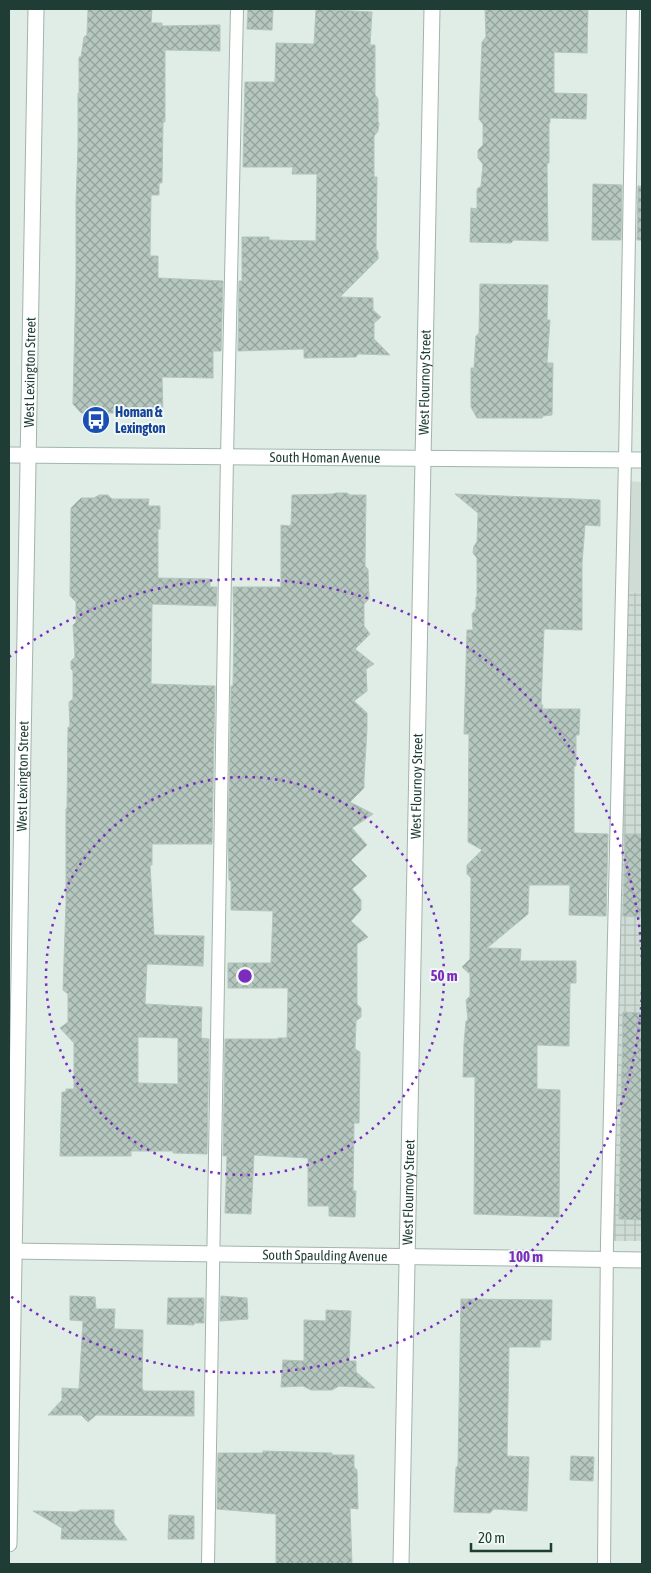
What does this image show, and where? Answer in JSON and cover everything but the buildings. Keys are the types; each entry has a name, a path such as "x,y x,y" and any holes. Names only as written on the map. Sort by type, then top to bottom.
{"street":[{"name":"West Lexington Street","path":"9,1544 11,1252 36,9"},
{"name":"West Flournoy Street","path":"401,1564 432,9"},
{"name":"South Homan Avenue","path":"9,455 642,460"},
{"name":"South Spaulding Avenue","path":"11,1252 642,1260"}],"lane":[{"path":"208,1564 227,457 237,9"},
{"path":"604,1564 607,1260 633,9"}],"shaded area":[{"path":"625,481 642,482 642,593 622,592"},
{"path":"622,592 642,593 642,1241 607,1241"}],"place":[{"name":"Homan & Lexington","path":"96,420"}]}
